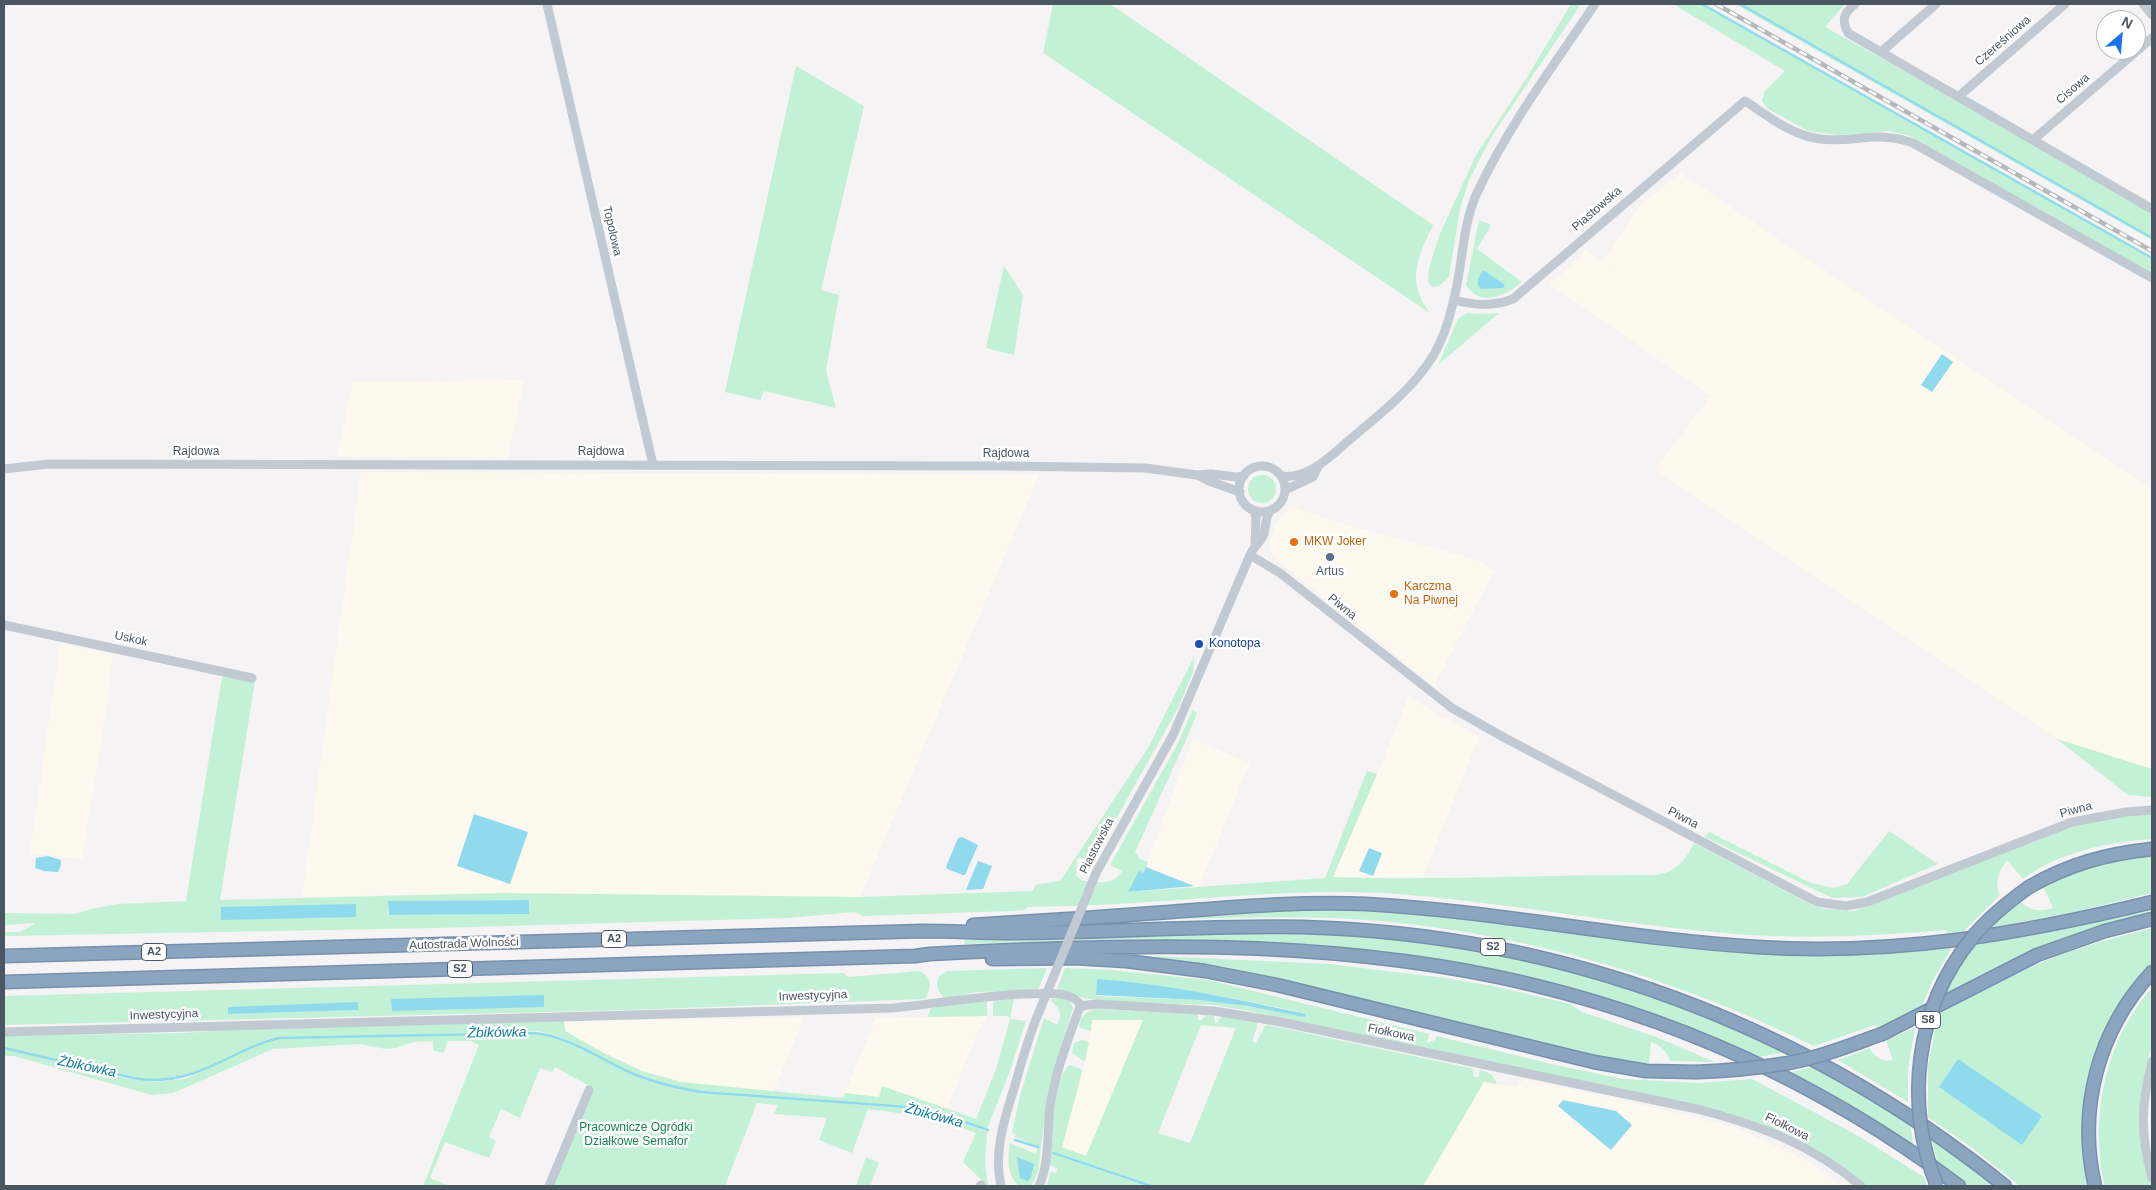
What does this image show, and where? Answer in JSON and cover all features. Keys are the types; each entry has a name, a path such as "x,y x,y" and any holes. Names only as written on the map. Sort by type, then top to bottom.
{"highway":[{"name":"S8","path":"1937,1186 1930,1168 1919,1115 1918,1074 1926,1026 1935,999 1958,955 1989,919 2029,887 2072,865 2105,856 2152,849"},
{"path":"924,930 976,924 1255,906 1338,903 1408,907 1718,944 1779,948 1844,949 1934,944 2006,934 2053,926 2152,902"},
{"path":"915,956 935,960 1084,958 1196,969 1277,985 1594,1062 1646,1071 1696,1072 1742,1070 1828,1053 1882,1034 2037,956 2086,938 2152,919"},
{"name":"S2","path":"924,930 1009,933 1172,928 1303,928 1433,937 1534,955 1632,982 1716,1013 1762,1033 1866,1088 1952,1145 2005,1186"},
{"name":"Autostrada Wolności","path":"4,956 924,930"},
{"name":"S2","path":"4,982 915,956 1052,948 1257,949 1383,959 1501,978 1623,1010 1695,1036 1744,1057 1813,1092 1923,1159 1959,1186"},
{"path":"2095,1186 2091,1169 2088,1131 2095,1076 2106,1042 2115,1024 2135,992 2152,972"}],"street":[{"name":"Topolowa","path":"547,4 654,465"},
{"path":"1281,476 1294,476 1318,467 1394,401 1433,356 1443,335 1454,300 1468,222 1476,195 1499,150 1594,4"},
{"path":"1855,4 1845,13 1843,18 1848,33 2152,209"},
{"path":"1881,52 1936,4"},
{"name":"Czereśniowa","path":"1958,97 2065,4"},
{"path":"2143,4 2152,14"},
{"name":"Cisowa","path":"2033,140 2152,38"},
{"name":"Piastowska","path":"1454,300 1478,305 1497,304 1512,299 1745,100 1792,130 1812,137 1834,140 1877,136 1902,139 1913,143 2152,278"},
{"name":"Rajdowa","path":"4,469 49,464 654,465 1145,468 1197,475 1244,476"},
{"path":"1262,467 1273,469 1281,476 1285,490 1281,503 1270,511 1254,510 1246,505 1240,492 1244,476 1252,469 1262,467"},
{"path":"1285,490 1313,477 1318,467"},
{"name":"Rajdowa","path":"1197,475 1209,482 1240,492"},
{"name":"Piastowska","path":"1254,510 1256,516 1255,545"},
{"name":"Piastowska","path":"1001,1186 998,1172 999,1144 1039,1012 1096,872 1173,735 1250,555 1255,545 1262,539 1266,519 1270,511"},
{"name":"Piwna","path":"1250,555 1287,579 1452,708 1505,738 1818,902 1846,906 1867,902 2072,822 2126,812 2152,810"},
{"name":"Uskok","path":"4,625 252,678"},
{"name":"Inwestycyjna","path":"4,1032 892,1008 937,1004 985,996 1041,994 1066,995 1078,1000 1082,1006"},
{"name":"Fiołkowa","path":"1082,1006 1095,1004 1214,1011 1276,1021 1697,1110 1743,1121 1774,1133 1838,1167 1861,1186"},
{"path":"1039,1186 1044,1169 1050,1103 1072,1029 1082,1006"},
{"path":"2152,1061 2146,1085 2143,1112 2144,1148 2152,1178"},
{"path":"549,1186 589,1090"}],"shaded area":[{"path":"1680,173 2152,489 2152,769 2057,739 1654,470 1711,396 1548,283 1559,276 1586,250 1602,261 1639,207"},
{"path":"524,380 508,458 337,457 353,382"},
{"path":"361,472 1039,475 860,897 503,893 302,897"},
{"path":"1291,507 1364,530 1475,559 1494,571 1434,686 1273,557 1269,544 1276,523"},
{"path":"60,644 113,654 107,705 82,859 30,853"},
{"path":"1409,696 1443,718 1444,716 1479,737 1423,877 1332,877 1377,774"},
{"path":"1193,739 1250,763 1199,886 1194,886 1146,867"},
{"path":"987,1016 980,1027 947,1108 883,1086 879,1097 845,1093 876,1018"},
{"path":"804,1018 773,1092 681,1082 642,1071 604,1053 565,1031 564,1021"},
{"path":"1092,1020 1143,1020 1086,1156 1062,1148 1085,1061"},
{"path":"1524,1079 1657,1108 1737,1128 1805,1160 1843,1186 1423,1186 1484,1082 1516,1087"}],"green space":[{"path":"1053,4 1110,4 1433,225 1422,248 1416,269 1418,290 1430,313 1043,53"},
{"path":"1571,4 1581,4 1492,136 1469,180 1460,209 1449,277 1439,286 1432,287 1428,282 1429,268 1439,236 1476,155 1524,82"},
{"path":"1673,4 1702,4 2152,259 2152,274 1910,136 1890,131 1838,135 1808,131 1768,109 1762,101 1764,92 1785,71"},
{"path":"1735,4 1845,4 1825,27 2152,214 2152,240"},
{"path":"796,66 864,106 821,290 839,295 826,371 836,408 764,391 760,400 725,392"},
{"path":"1479,220 1491,225 1477,249 1522,282 1508,292 1486,298 1472,292 1466,285"},
{"path":"1004,266 1023,295 1014,355 986,348"},
{"path":"1467,313 1499,313 1438,365 1458,319"},
{"path":"1262,475 1272,479 1276,489 1272,499 1262,503 1252,499 1248,489 1252,479"},
{"path":"1194,657 1193,672 1179,706 1092,862 1080,857 1077,860 1076,875 1082,881 1105,882 1119,876 1122,871 1110,865 1177,745 1193,709 1197,713 1189,733 1135,852 1140,859 1148,862 1143,873 1128,892 1325,878 1367,771 1377,774 1333,877 1656,875 1663,874 1679,865 1694,843 1814,906 1854,911 2065,829 2086,823 2152,814 2152,839 2084,850 2052,862 2023,879 2007,860 1997,881 2000,895 1964,931 1947,933 1946,930 1835,936 1752,935 1681,929 1427,897 1384,893 1325,892 1118,904 1028,907 1025,910 1012,911 863,916 855,912 787,918 436,928 4,936 4,932 20,932 36,923 4,925 4,913 75,914 119,904 186,901 222,677 255,681 220,900 503,893 860,897 1033,891 1036,885 1060,881 1148,748","holes":["529,900 529,914 388,915 389,901"]},
{"path":"2057,739 2152,769 2152,797 2128,795"},
{"path":"1889,831 1938,864 1862,897 1832,898 1705,837 1709,832 1811,883 1833,888 1847,884"},
{"path":"2152,855 2152,893 2074,912 1989,928 2020,901 2027,907 2035,910 2053,908 2043,886 2069,874 2124,859"},
{"path":"2152,908 2152,913 2112,923 2053,942 1996,968 1945,996 1958,970 1976,944 2026,937"},
{"path":"1291,910 1408,914 1524,926 1682,947 1740,951 1861,953 1952,947 1933,980 1921,1008 1878,1030 1875,1025 1814,1046 1710,1000 1657,981 1548,949 1493,937 1437,928 1355,919 1280,917 1180,919 1180,917"},
{"path":"2152,928 2152,963 2120,1004 2102,1037 2089,1075 2082,1119 2085,1167 2089,1186 2020,1186 1971,1147 1928,1117 1928,1066 1938,1014 2002,980 2040,963 2087,946"},
{"path":"1230,933 1354,935 1492,952 1567,969 1687,1007 1788,1052 1758,1057 1642,1010 1567,988 1204,942 1099,940 965,944 964,940"},
{"path":"1155,956 1329,964 1445,978 1498,987 1570,1004 1582,1012 1656,1037 1715,1062 1670,1061 1663,1049 1651,1042 1649,1066 1626,1063 1224,968 1155,958"},
{"path":"1047,968 1038,990 978,992 944,998 937,985 939,976 947,971"},
{"path":"1065,968 1112,970 1208,980 1429,1034 1427,1043 1435,1040 1437,1036 1551,1064 1623,1079 1699,1083 1752,1079 1855,1134 1924,1177 1927,1186 1867,1186 1833,1160 1807,1145 1759,1123 1728,1113 1250,1011 1214,1005 1111,1002 1084,998 1057,989","holes":["1097,980 1202,993 1305,1013 1199,1000 1096,996"]},
{"path":"919,971 927,977 930,987 925,999 628,1010 4,1025 4,996 844,973 848,977","holes":["228,1007 358,1010 229,1014"]},
{"path":"2152,988 2152,1045 2145,1069 2140,1103 2140,1139 2151,1186 2105,1186 2099,1144 2099,1123 2105,1081 2110,1061 2127,1022"},
{"path":"1062,998 1069,1000 1073,1008 1048,1091 1038,1171 1032,1185 1019,1186 1010,1171 1010,1143 1036,1154 1038,1146 1015,1137 1016,1134 1012,1133 1020,1096 1044,1018 1057,1025 1059,1022 1059,1009 1051,1001 1052,999"},
{"path":"1014,999 1010,1019 1008,1016 993,1016 993,1003 995,1001"},
{"path":"987,1001 987,1016 929,1017 928,1015 931,1008"},
{"path":"1092,1010 1196,1014 1198,1015 1198,1020 1202,1020 1206,1015 1214,1016 1215,1023 1218,1023 1219,1019 1223,1016 1257,1022 1252,1041 1256,1043 1265,1026 1268,1025 1474,1069 1473,1076 1478,1077 1480,1070 1492,1076 1497,1084 1484,1082 1423,1186 1154,1186 1051,1151 1056,1098 1060,1081 1066,1069 1070,1065 1081,1069 1082,1072 1062,1147 1086,1156 1143,1020 1092,1020 1091,1031 1080,1028 1081,1018","holes":["1201,1025 1236,1028 1190,1143 1158,1133"]},
{"path":"1010,1019 1026,1021 1010,1071 987,1129 946,1115 902,1106 686,1088 638,1074 559,1036 538,1031 273,1038 204,1069 189,1074 156,1079 138,1078 4,1047 4,1036 185,1033 225,1030 564,1020 565,1031 604,1053 642,1071 681,1082 843,1098 845,1093 879,1097 882,1086 976,1119 996,1069"},
{"path":"1915,1028 1908,1068 1908,1102 1838,1060 1870,1048 1879,1058 1893,1060 1886,1040"},
{"name":"Pracownicze Ogródki Działkowe Semafor","path":"432,1034 546,1035 555,1037 645,1080 681,1090 910,1109 940,1115 987,1132 985,1163 988,1186 985,1186 986,1184 963,1162 976,1133 923,1117 868,1109 852,1153 819,1140 827,1118 774,1114 778,1105 757,1103 725,1186 552,1186 593,1088 555,1067 552,1072 540,1068 520,1118 501,1109 489,1137 496,1141 489,1158 445,1142 430,1178 449,1186 423,1186 479,1045 471,1041 448,1041 443,1053 433,1050 433,1041 413,1042 396,1048 386,1049 359,1044 273,1049 173,1093 152,1095 14,1056 4,1056 4,1049 7,1049 128,1079 155,1082 185,1079 265,1042 282,1038"},
{"path":"1082,1040 1089,1042 1085,1062 1072,1053 1074,1043"},
{"path":"1817,1066 1910,1123 1914,1147 1788,1073"},
{"path":"1931,1136 1996,1186 1968,1186 1938,1165"},
{"path":"1051,1154 1146,1186 1047,1186 1050,1172 1056,1173 1058,1169 1050,1165"},
{"path":"866,1157 879,1163 870,1186 856,1186"}],"water":[{"path":"1483,270 1505,285 1503,288 1481,289 1478,285 1478,279"},
{"path":"1942,354 1953,362 1932,392 1921,385"},
{"path":"474,814 528,832 510,884 457,866"},
{"path":"962,837 978,845 965,875 946,867 958,838"},
{"path":"1369,848 1382,853 1373,876 1359,871"},
{"path":"48,856 61,860 58,872 35,868 36,858"},
{"path":"978,861 992,866 983,889 966,890"},
{"path":"1146,867 1194,886 1128,892 1139,871 1143,873"},
{"path":"529,900 529,914 389,915 388,901"},
{"path":"356,904 356,917 221,920 221,907"},
{"path":"1097,979 1176,988 1306,1014 1305,1017 1248,1006 1199,1000 1096,995"},
{"path":"544,995 544,1007 392,1011 391,999"},
{"path":"358,1002 358,1010 228,1014 228,1007"},
{"path":"1958,1059 2042,1116 2022,1145 1939,1087"},
{"path":"1563,1100 1616,1111 1632,1125 1611,1150 1558,1106"},
{"path":"1017,1157 1034,1164 1028,1181 1020,1178"}],"waterway":[{"path":"1702,4 2152,258"},
{"path":"1740,4 2152,238"},
{"name":"Żbikówka","path":"4,1048 133,1078 163,1080 203,1070 257,1045 280,1038 534,1033 570,1042 636,1075 683,1089 907,1107 946,1116 988,1130"},
{"name":"Żbikówka","path":"1015,1140 1038,1147"},
{"name":"Żbikówka","path":"1053,1153 1151,1186"}],"railway":[{"path":"1716,4 2152,251"}],"place":[{"name":"MKW Joker","path":"1294,542"},
{"name":"Artus","path":"1330,557"},
{"name":"Karczma Na Piwnej","path":"1394,594"},
{"name":"Konotopa","path":"1199,644"}]}
